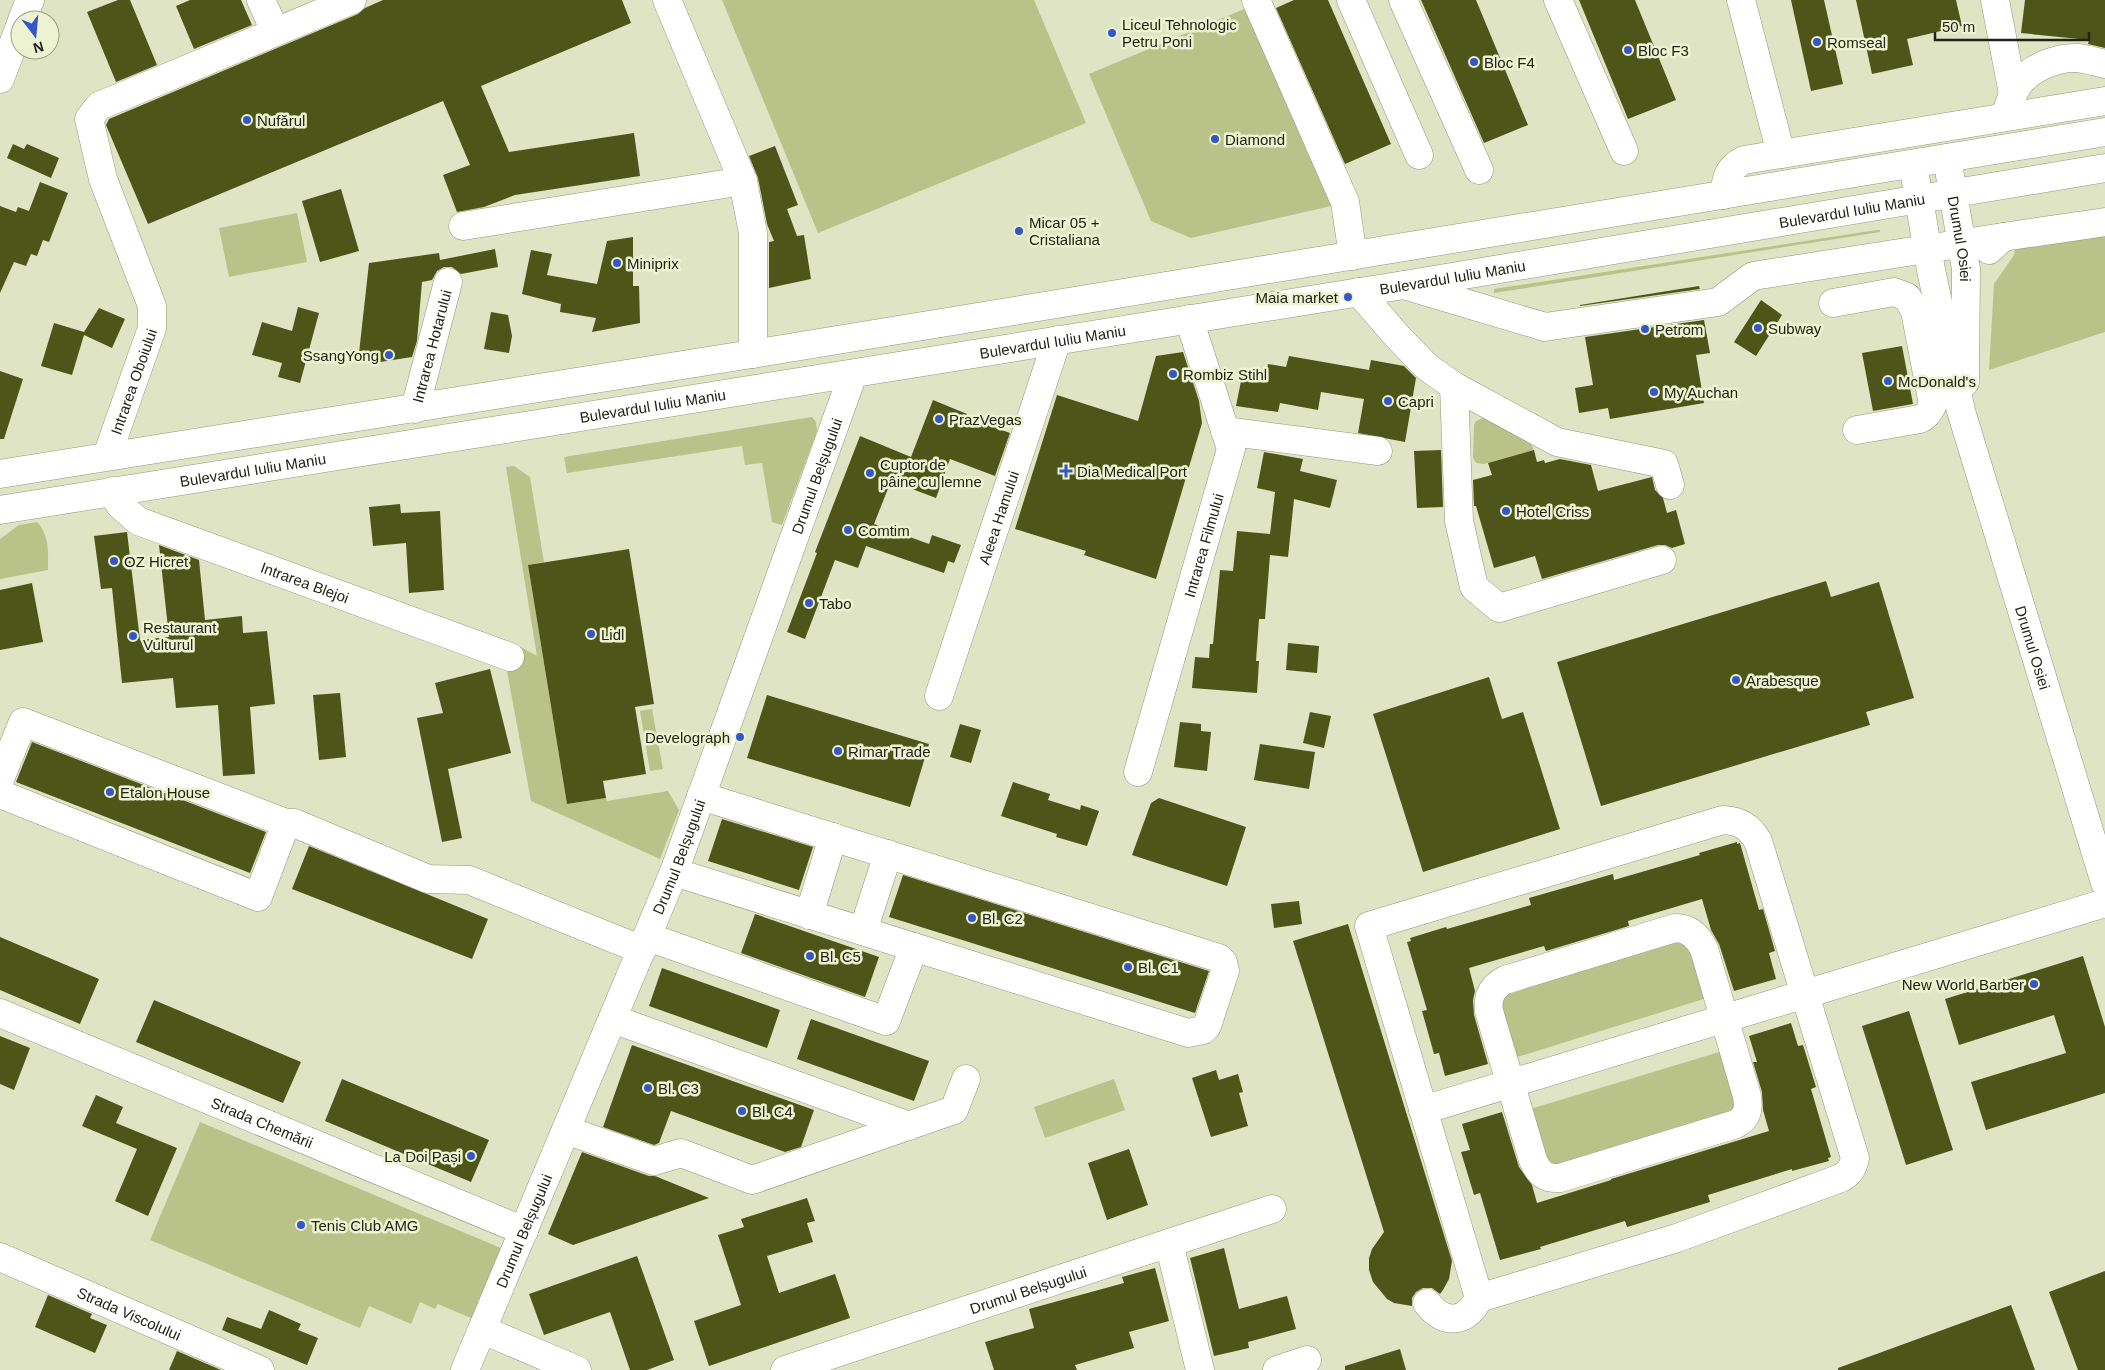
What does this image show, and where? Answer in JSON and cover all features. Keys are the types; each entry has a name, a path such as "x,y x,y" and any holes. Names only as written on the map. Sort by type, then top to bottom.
{"street":[{"path":"261,0 275,31 352,0"},
{"path":"667,0 743,181 753,233 753,354 758,389"},
{"path":"1256,0 1345,202 1360,292 1396,336 1427,367 1454,386 1557,442 1664,464 1670,485"},
{"path":"1351,0 1419,155"},
{"path":"1404,0 1479,170"},
{"path":"1558,0 1624,151"},
{"path":"1741,0 1781,154"},
{"path":"1995,0 2009,105"},
{"name":"Intrarea Oboiului","path":"107,456 152,328 152,306 103,179 89,119 99,106 275,31"},
{"path":"0,79 10,52"},
{"path":"2009,105 2020,82 2045,64 2063,59 2079,58 2105,64"},
{"path":"1724,195 1729,170 1744,160 1781,154 2009,105 2105,101"},
{"path":"0,474 415,409 2105,132"},
{"name":"Drumul Osiei","path":"1947,158 1966,269 1967,368 1962,411"},
{"name":"Drumul Osiei","path":"1913,164 1928,249 1962,411 2105,883"},
{"name":"Bulevardul Iuliu Maniu","path":"3,514 112,491 1360,292 2105,168"},
{"path":"463,226 743,181"},
{"path":"1404,284 1544,327 1718,302 1753,276 2105,222"},
{"path":"1967,302 1987,253 2003,237"},
{"name":"Intrarea Hotarului","path":"415,409 448,282"},
{"path":"1833,303 1894,292 1910,300 1915,311 1933,404 1929,413 1920,419 1857,430"},
{"name":"Intrarea Filmului","path":"1138,772 1231,449 1189,319"},
{"name":"Aleea Hamului","path":"939,696 1057,340"},
{"name":"Drumul Belșugului","path":"465,1370 674,872 853,374"},
{"path":"1454,386 1459,521 1474,587 1500,608 1662,560"},
{"path":"1225,430 1378,451"},
{"path":"107,456 112,491"},
{"name":"Intrarea Blejoi","path":"112,491 120,506 138,521 510,657"},
{"path":"0,780 23,722 286,823 294,823 428,879 469,880 645,943 886,1021 914,947"},
{"path":"0,794 258,896 286,823"},
{"path":"674,872 1188,1033 1195,1033 1208,1026 1225,971 1223,962 1218,958 701,796"},
{"path":"1427,1303 1434,1312 1444,1318 1455,1319 1466,1315 1474,1308 1479,1298 1369,926 1722,820 1734,820 1743,824 1752,830 1758,841 1855,1158 1853,1166 1848,1173 1840,1178 1677,1238 1479,1298"},
{"path":"809,914 833,837"},
{"path":"863,931 888,854"},
{"path":"1423,1110 2105,902"},
{"path":"1675,928 1681,928 1689,931 1701,942 1724,1018 1749,1106 1747,1114 1736,1124 1560,1178 1543,1176 1537,1169 1488,1004 1494,988 1505,980 1514,977 1675,928"},
{"name":"Strada Chemării","path":"0,1012 524,1231"},
{"path":"613,1019 909,1126"},
{"path":"566,1130 654,1161 681,1153 752,1180 954,1110 966,1079"},
{"name":"Drumul Belșugului","path":"785,1370 1272,1209"},
{"path":"1169,1243 1200,1370"},
{"name":"Strada Viscolului","path":"0,1257 260,1370"},
{"path":"483,1330 577,1370"},
{"path":"1277,1370 1307,1360"}],"green space":[{"path":"722,0 1034,0 1086,123 818,233"},
{"name":"Diamond","path":"1256,4 1340,204 1191,238 1151,221 1089,74"},
{"path":"297,213 307,262 229,277 219,228"},
{"path":"1880,230 1880,232 1494,293 1494,289"},
{"path":"2105,231 2105,332 1989,370 1994,284 2014,255 2016,246"},
{"path":"812,417 816,422 817,431 782,525 772,522 762,463 745,465 742,446 567,473 564,457"},
{"path":"1483,418 1530,442 1534,450 1484,464 1476,463 1473,458 1474,425 1476,421"},
{"path":"514,466 530,477 544,562 528,565 567,804 606,798 607,801 668,791 679,810 660,859 531,801 507,671 519,646 537,656 506,467"},
{"path":"37,522 46,539 48,570 0,579 0,539 19,525"},
{"path":"652,709 663,769 650,771 640,711"},
{"path":"1678,941 1690,946 1710,997 1511,1059 1500,1026 1499,1017 1501,1002 1506,995"},
{"path":"1726,1050 1739,1098 1731,1114 1558,1167 1546,1162 1527,1110"},
{"path":"1114,1079 1125,1110 1045,1138 1034,1107"},
{"name":"Tenis Club AMG","path":"200,1122 508,1251 478,1321 438,1304 435,1309 420,1302 411,1324 369,1306 360,1328 150,1240"}],"building":[{"path":"118,0 130,0 157,65 116,82 87,12"},
{"path":"190,0 241,0 252,25 194,49 176,6"},
{"path":"383,0 622,0 631,23 481,86 509,152 634,133 640,176 515,195 484,207 457,212 443,175 470,165 443,101 148,224 106,125 109,119 358,14 365,8"},
{"path":"1294,0 1328,0 1391,144 1345,164 1276,8"},
{"name":"Bloc F4","path":"1421,0 1476,0 1528,125 1484,143"},
{"name":"Bloc F3","path":"1579,0 1635,0 1676,100 1628,119"},
{"name":"Romseal","path":"1791,0 1824,0 1843,84 1811,91"},
{"path":"1856,0 1956,0 1962,26 1907,39 1913,65 1872,74"},
{"path":"2025,0 2105,0 2105,48 2088,44 2089,40 2021,33"},
{"path":"13,144 24,149 27,144 59,158 51,178 7,158"},
{"path":"775,146 798,205 787,209 797,236 804,235 811,279 769,288 769,242 774,241 767,224 758,178 749,156"},
{"path":"40,182 68,193 49,242 43,240 37,256 31,254 26,266 14,262 0,293 0,206 16,212 18,207 29,211"},
{"path":"341,189 359,251 320,262 302,201"},
{"path":"633,237 633,286 639,286 640,323 592,332 596,318 560,312 561,304 522,294 531,250 552,254 547,275 597,284 607,241"},
{"path":"495,249 498,267 461,274 452,267 444,267 437,271 432,280 422,282 417,341 412,357 374,363 358,362 369,263 439,253 440,260"},
{"path":"1699,286 1700,289 1580,306 1580,305"},
{"name":"Subway","path":"1761,300 1782,315 1756,356 1734,342"},
{"path":"298,307 319,313 300,383 278,377 282,363 252,355 262,322 292,331"},
{"path":"99,308 125,319 112,348 84,335 72,375 41,366 54,323 84,332"},
{"path":"491,312 508,315 512,336 509,353 484,349"},
{"path":"1704,320 1710,353 1696,355 1704,403 1610,419 1608,408 1579,413 1575,388 1593,385 1585,337"},
{"name":"McDonald's","path":"1902,346 1913,404 1873,411 1862,353"},
{"path":"1183,352 1199,401 1202,423 1156,579 1084,555 1086,551 1015,529 1057,395 1138,421 1156,356"},
{"path":"1289,356 1369,370 1371,360 1404,366 1416,378 1405,442 1358,433 1364,399 1321,392 1318,410 1280,403 1278,412 1236,406 1242,376 1265,380 1268,364 1286,367"},
{"path":"0,371 23,379 4,439 0,439"},
{"path":"933,400 967,414 966,417 1010,433 995,476 950,459 936,498 891,481 874,524 929,544 932,535 961,545 954,563 948,561 944,573 866,546 858,568 835,560 805,639 787,632 817,553 815,552 860,436 911,457"},
{"path":"1441,450 1443,507 1417,508 1414,451"},
{"path":"1534,450 1537,462 1544,460 1545,463 1560,459 1591,465 1598,491 1652,477 1655,490 1663,498 1667,513 1676,510 1685,544 1672,548 1658,545 1542,579 1535,556 1494,568 1476,506 1474,506 1473,480 1492,475 1488,463"},
{"path":"1264,452 1303,459 1300,471 1337,480 1330,508 1294,499 1288,557 1270,555 1265,619 1259,619 1256,661 1259,661 1257,693 1192,688 1195,657 1209,658 1210,644 1213,644 1220,570 1233,571 1237,531 1270,534 1275,492 1257,488"},
{"path":"400,504 401,513 440,511 444,590 409,593 406,543 373,546 369,507"},
{"path":"127,532 140,640 169,637 159,545 199,560 205,620 242,616 243,633 267,631 275,704 250,707 255,774 223,776 218,705 176,708 173,678 122,683 112,588 101,589 94,536"},
{"name":"Lidl","path":"629,549 654,704 635,707 646,774 603,781 606,798 567,804 528,565"},
{"name":"Arabesque","path":"1826,581 1831,597 1879,582 1914,698 1866,712 1870,725 1601,806 1557,662"},
{"path":"32,583 43,642 0,650 0,590"},
{"path":"1288,643 1319,646 1317,673 1286,670"},
{"path":"490,669 511,753 448,769 462,838 442,842 417,718 443,713 435,683"},
{"path":"1489,677 1502,719 1523,712 1560,829 1423,872 1373,714"},
{"path":"340,693 346,757 319,760 313,695"},
{"name":"Rimar Trade","path":"767,695 929,744 910,807 747,758"},
{"path":"1310,712 1331,716 1324,748 1303,743"},
{"path":"1180,722 1201,724 1201,731 1211,732 1207,771 1174,767"},
{"path":"960,724 981,730 971,763 950,757"},
{"name":"Etalon House","path":"32,742 266,832 250,873 16,782"},
{"path":"1260,744 1315,752 1309,789 1254,780"},
{"path":"1013,782 1050,794 1048,800 1080,810 1081,805 1099,811 1087,846 1056,837 1057,834 1001,816"},
{"path":"1159,798 1246,827 1227,886 1132,855 1151,803"},
{"path":"722,819 813,847 799,890 708,861"},
{"path":"1737,842 1737,844 1740,843 1759,910 1763,909 1775,951 1769,953 1776,979 1734,991 1719,944 1711,930 1702,899 1628,921 1629,926 1546,951 1544,946 1469,968 1475,991 1473,1000 1474,1015 1488,1064 1445,1076 1439,1053 1434,1054 1422,1011 1427,1010 1407,942 1411,941 1410,938 1531,905 1529,898 1613,874 1614,880"},
{"path":"309,846 488,919 472,959 292,889"},
{"path":"903,875 1209,971 1195,1013 889,917"},
{"path":"1299,901 1302,924 1274,928 1271,904"},
{"name":"Bl. C5","path":"755,914 879,957 865,997 741,953"},
{"path":"1348,924 1452,1261 1449,1279 1440,1294 1432,1288 1423,1288 1416,1292 1412,1298 1412,1306 1394,1303 1387,1299 1373,1282 1369,1270 1369,1258 1372,1249 1384,1232 1293,941"},
{"path":"0,937 99,979 80,1024 0,990"},
{"path":"2083,956 2105,1027 2105,1093 1986,1130 1971,1082 2066,1053 2054,1015 1959,1045 1945,999"},
{"path":"662,968 780,1010 767,1048 649,1006"},
{"path":"154,1000 301,1062 283,1103 136,1042"},
{"path":"1909,1011 1953,1150 1906,1165 1862,1026"},
{"path":"811,1019 929,1061 914,1101 797,1059"},
{"path":"1791,1023 1798,1046 1803,1045 1816,1087 1811,1089 1831,1157 1828,1158 1829,1161 1792,1171 1792,1169 1708,1195 1710,1202 1627,1227 1625,1221 1540,1247 1541,1249 1500,1260 1480,1193 1474,1195 1461,1152 1470,1150 1462,1124 1502,1112 1519,1167 1532,1185 1537,1203 1769,1131 1763,1110 1762,1092 1753,1062 1757,1062 1749,1036"},
{"path":"0,1036 30,1048 14,1090 0,1084"},
{"path":"632,1045 814,1110 801,1147 785,1152 671,1111 659,1143 654,1145 603,1127"},
{"path":"1216,1070 1219,1080 1238,1074 1243,1092 1239,1093 1248,1126 1211,1137 1192,1078"},
{"path":"342,1079 489,1140 471,1182 325,1121"},
{"path":"96,1095 123,1107 116,1123 177,1148 148,1216 115,1201 137,1149 82,1126"},
{"path":"1129,1149 1148,1205 1107,1220 1088,1163"},
{"path":"582,1152 649,1176 655,1176 709,1198 573,1245 548,1234"},
{"path":"807,1198 815,1221 807,1223 813,1242 767,1256 779,1293 835,1274 850,1318 709,1366 694,1321 741,1305 718,1235 744,1227 741,1219"},
{"path":"1224,1248 1239,1309 1287,1296 1296,1329 1248,1342 1249,1348 1214,1356 1190,1258"},
{"path":"637,1256 674,1360 647,1370 630,1370 610,1312 544,1335 529,1294"},
{"path":"1155,1268 1169,1321 1129,1332 1134,1348 1075,1365 1077,1370 994,1370 985,1342 1034,1328 1029,1309 1124,1283 1122,1277"},
{"path":"2105,1271 2105,1370 2078,1370 2049,1292"},
{"path":"48,1295 92,1314 90,1318 107,1325 95,1353 35,1327"},
{"path":"2011,1305 2035,1370 1838,1370 1838,1368"},
{"path":"269,1310 301,1324 298,1330 318,1338 307,1365 222,1330 227,1317 261,1329"},
{"path":"1400,1349 1406,1370 1345,1370 1345,1366"},
{"path":"177,1351 221,1370 169,1370"}],"place":[{"name":"Liceul Tehnologic Petru Poni","path":"1112,33"},
{"name":"Romseal","path":"1817,42"},
{"name":"Bloc F3","path":"1628,50"},
{"name":"Bloc F4","path":"1474,62"},
{"name":"Nufărul","path":"247,120"},
{"name":"Diamond","path":"1215,139"},
{"name":"Micar 05 + Cristaliana","path":"1019,231"},
{"name":"Miniprix","path":"617,263"},
{"name":"Maia market","path":"1348,297"},
{"name":"Subway","path":"1758,328"},
{"name":"Petrom","path":"1645,329"},
{"name":"SsangYong","path":"389,355"},
{"name":"Rombiz Stihl","path":"1173,374"},
{"name":"McDonald's","path":"1888,381"},
{"name":"My Auchan","path":"1654,392"},
{"name":"Capri","path":"1388,401"},
{"name":"PrazVegas","path":"939,419"},
{"name":"Dia Medical Port","path":"1066,471"},
{"name":"Cuptor de pâine cu lemne","path":"870,473"},
{"name":"Hotel Criss","path":"1506,511"},
{"name":"Comtim","path":"848,530"},
{"name":"OZ Hicret","path":"114,561"},
{"name":"Tabo","path":"809,603"},
{"name":"Lidl","path":"591,634"},
{"name":"Restaurant Vulturul","path":"133,636"},
{"name":"Arabesque","path":"1736,680"},
{"name":"Develograph","path":"740,737"},
{"name":"Rimar Trade","path":"838,751"},
{"name":"Etalon House","path":"110,792"},
{"name":"Bl. C2","path":"972,918"},
{"name":"Bl. C5","path":"810,956"},
{"name":"Bl. C1","path":"1128,967"},
{"name":"New World Barber","path":"2034,984"},
{"name":"Bl. C3","path":"648,1088"},
{"name":"Bl. C4","path":"742,1111"},
{"name":"La Doi Pași","path":"471,1156"},
{"name":"Tenis Club AMG","path":"301,1225"}]}
